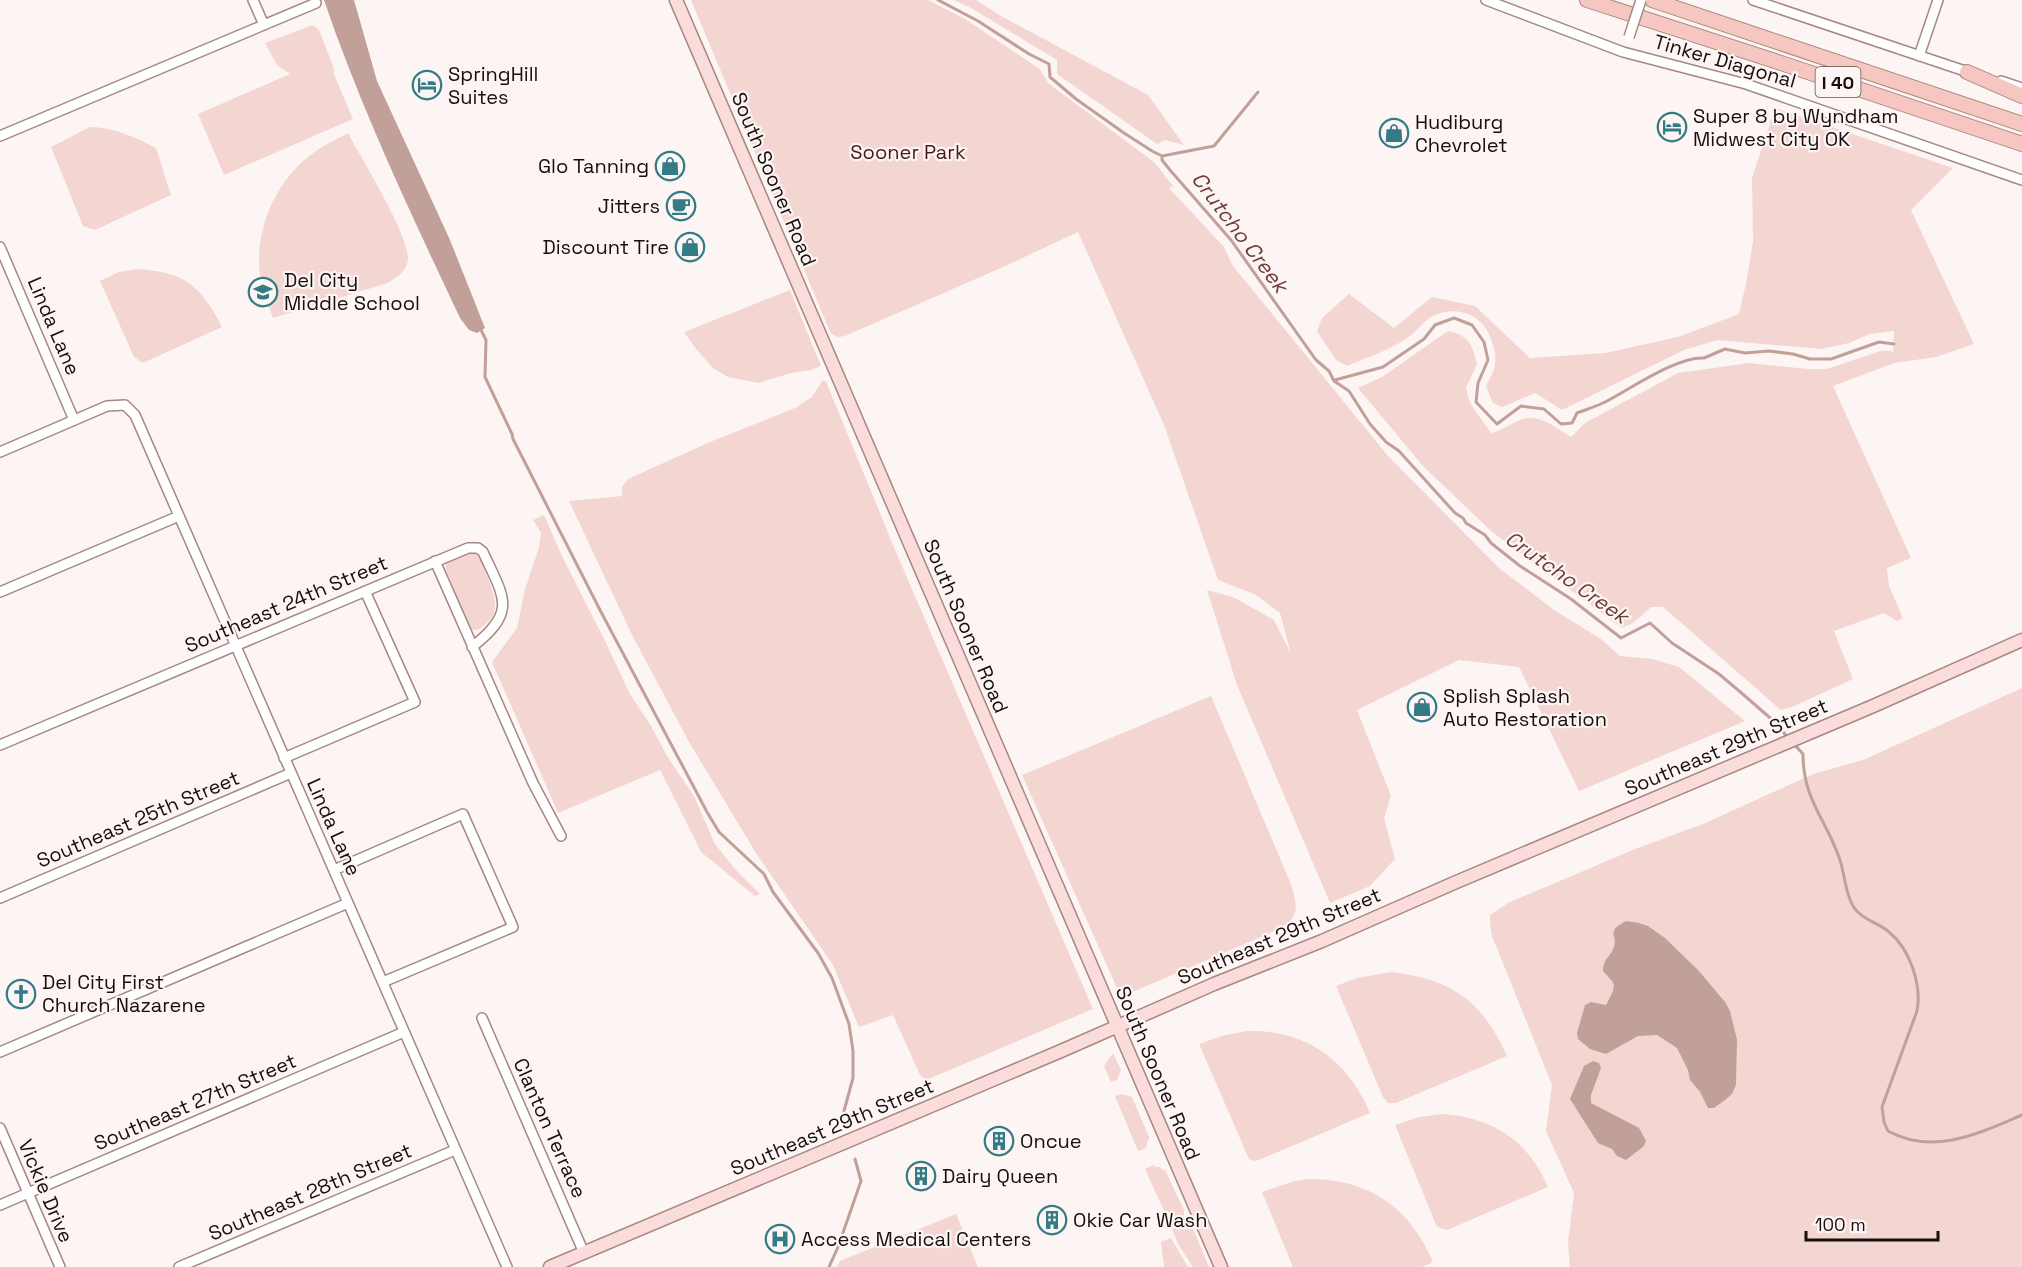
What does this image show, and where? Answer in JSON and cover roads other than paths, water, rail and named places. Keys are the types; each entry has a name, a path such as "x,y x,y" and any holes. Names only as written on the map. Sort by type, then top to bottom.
{"highway":[{"name":"Tinker Diagonal","path":"1587,0 2022,144"},
{"name":"Tinker Diagonal","path":"1652,0 2022,124"},
{"path":"1967,72 2022,96"}],"main road":[{"name":"South Sooner Road","path":"676,0 1221,1267"},
{"name":"Southeast 29th Street","path":"550,1267 1810,733 2022,640"}],"street":[{"path":"254,0 264,25"},
{"name":"Tinker Diagonal","path":"1486,0 1623,52 1746,84 2022,180"},
{"path":"1623,52 1641,0"},
{"path":"1753,0 1967,72 2022,87"},
{"path":"1918,56 1938,0"},
{"path":"0,136 316,3"},
{"name":"Linda Lane","path":"0,247 74,420 107,406 125,405 135,415 507,1267"},
{"path":"0,452 74,420"},
{"path":"0,592 179,516"},
{"name":"Southeast 24th Street","path":"0,745 435,561 468,548 478,548 483,552 502,596 504,608 499,621 472,647"},
{"path":"435,561 533,783 561,836"},
{"path":"284,758 415,702 365,591"},
{"name":"Southeast 25th Street","path":"0,898 291,773"},
{"path":"334,870 463,814 513,927 383,982"},
{"path":"0,1052 348,903"},
{"name":"Clanton Terrace","path":"482,1018 584,1253"},
{"name":"Southeast 27th Street","path":"0,1205 404,1032"},
{"name":"Vickie Drive","path":"0,1128 60,1267"},
{"name":"Southeast 28th Street","path":"179,1267 455,1150"}],"waterway":[{"name":"Crutcho Creek","path":"938,0 1049,64 1050,77 1076,99 1124,133 1162,156 1162,160 1170,170 1231,240 1316,360 1329,371 1334,381 1349,391 1370,424 1386,442 1399,451 1466,523 1485,535 1491,543 1520,566 1571,599 1621,638 1650,623 1672,643 1719,674 1776,723 1788,738"},
{"path":"1162,156 1214,146 1258,92"},
{"path":"1335,380 1383,367 1424,339 1435,325 1454,318 1472,325 1484,342 1488,360 1478,383 1476,402 1497,424 1521,406 1544,409 1561,424 1572,423 1577,413 1604,403 1668,367 1704,358 1725,349 1745,353 1769,351 1810,359 1831,359 1879,342 1894,344"},
{"path":"480,328 486,340 485,377 513,439 707,812 719,832 764,874 773,892 818,953 832,978 849,1024 853,1051 853,1078 841,1122"},
{"name":"Crutcho Creek","path":"1793,743 1803,754 1804,770 1811,796 1839,857 1847,891 1855,909 1896,939 1903,948 1916,979 1917,1011 1882,1107 1888,1131 1922,1142 1939,1142 1973,1135 2022,1115"},
{"path":"829,1267 861,1181 855,1159"}],"place":[{"name":"SpringHill Suites","path":"427,85"},
{"name":"Super 8 by Wyndham Midwest City OK","path":"1672,127"},
{"name":"Hudiburg Chevrolet","path":"1394,133"},
{"name":"Glo Tanning","path":"670,166"},
{"name":"Jitters","path":"681,206"},
{"name":"Discount Tire","path":"690,247"},
{"name":"Del City Middle School","path":"263,292"},
{"name":"Splish Splash Auto Restoration","path":"1422,707"},
{"name":"Del City First Church Nazarene","path":"21,994"},
{"name":"Oncue","path":"999,1141"},
{"name":"Dairy Queen","path":"921,1176"},
{"name":"Okie Car Wash","path":"1052,1220"},
{"name":"Access Medical Centers","path":"780,1239"}],"park label":[{"name":"Sooner Park","path":"908,152"}]}
